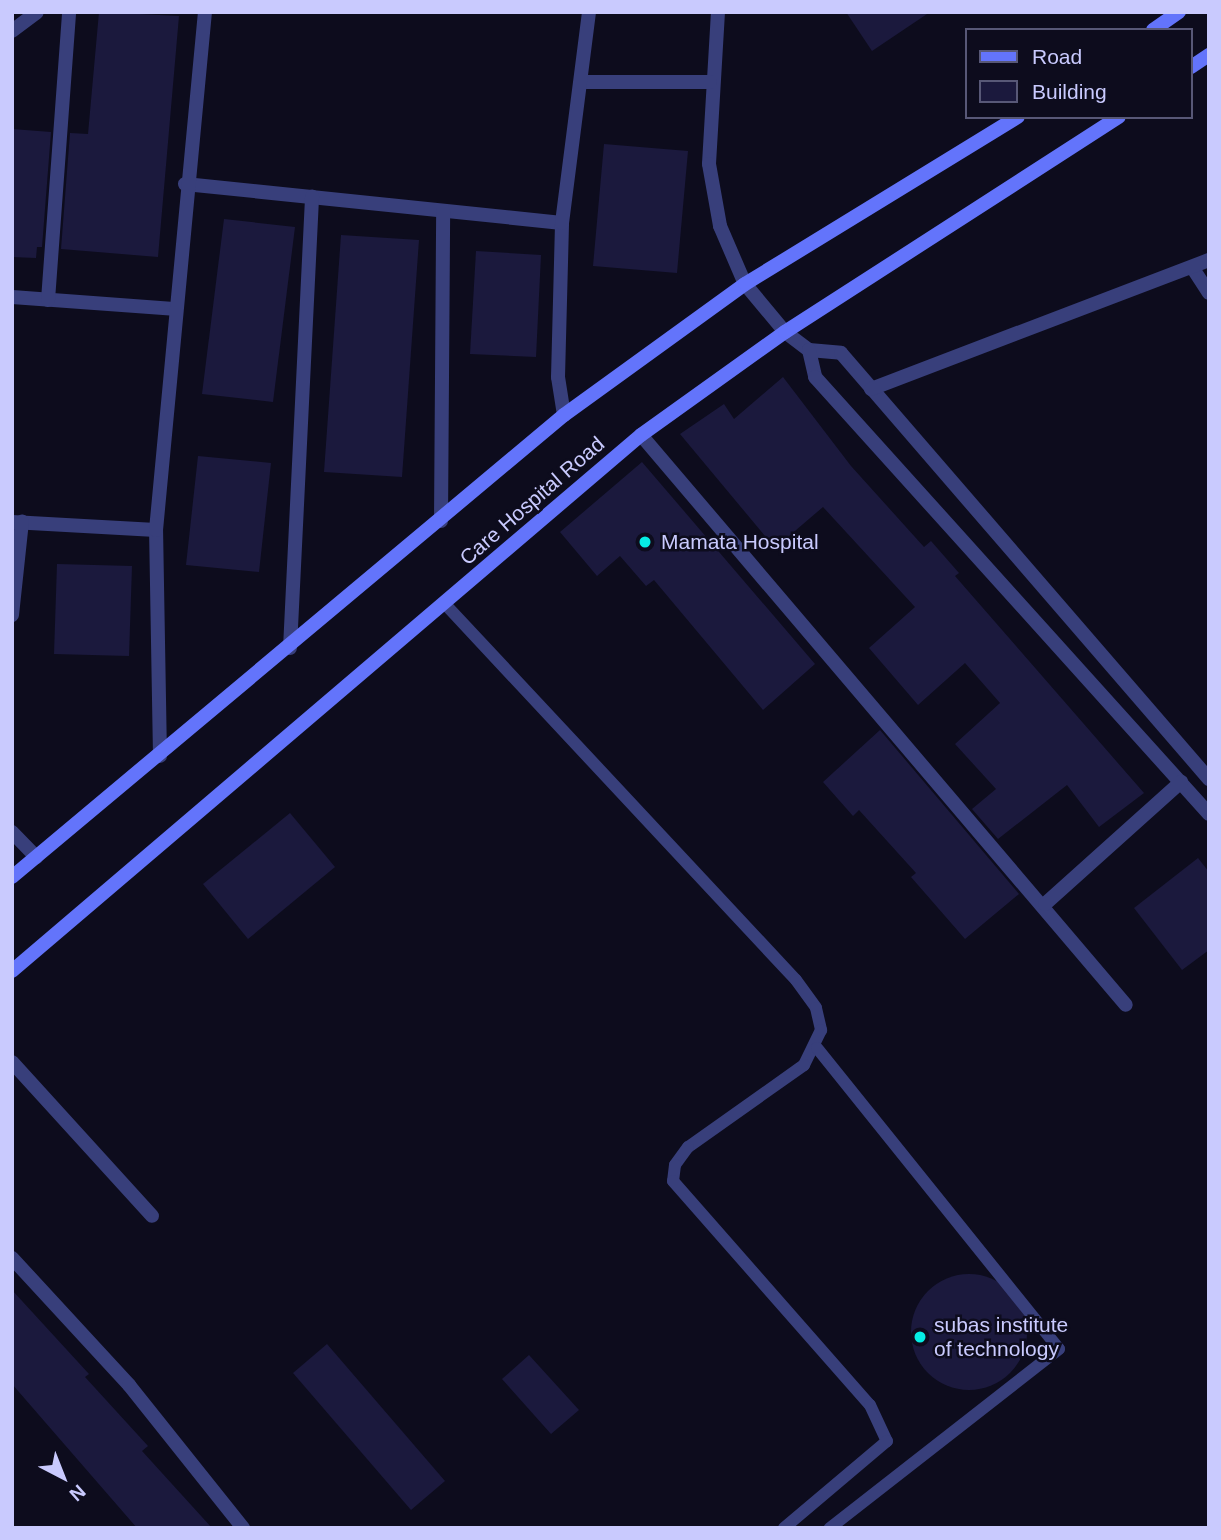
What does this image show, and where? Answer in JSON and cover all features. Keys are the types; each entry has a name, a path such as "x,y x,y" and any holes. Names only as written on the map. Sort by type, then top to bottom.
{"street":[{"path":"15,29 18,12"},
{"path":"15,29 37,12"},
{"path":"48,300 69,12"},
{"path":"159,755 156,530 185,184 205,12"},
{"path":"564,415 558,377 562,223 583,82 589,12"},
{"path":"718,12 710,82 709,164 720,226 745,284 785,332 809,350 841,353 1203,763 1209,779"},
{"path":"1156,28 1179,12"},
{"path":"1193,66 1209,55"},
{"path":"583,82 710,82"},
{"name":"Care Hospital Road","path":"12,877 290,648 564,415 745,284 1015,119"},
{"name":"Care Hospital Road","path":"12,971 641,435 785,332 1116,119"},
{"path":"185,184 562,223"},
{"path":"290,648 312,197"},
{"path":"441,521 443,211"},
{"path":"871,389 1209,260"},
{"path":"1192,267 1208,292"},
{"path":"12,297 174,309"},
{"path":"809,350 815,377 1209,814"},
{"path":"641,435 1045,905 1126,1005"},
{"path":"12,615 17,522 156,530"},
{"path":"1045,905 1181,782"},
{"path":"12,832 36,857"},
{"path":"12,1062 152,1216"},
{"path":"12,1258 129,1385 243,1528"}],"lane":[{"path":"445,604 796,980 816,1008 821,1030 817,1048 804,1065 688,1147 675,1165 673,1181 870,1405 887,1441 784,1528"},
{"path":"817,1048 1059,1349 830,1528"}],"building":[{"path":"99,12 179,16 158,257 61,249 70,133 88,134"},
{"path":"846,12 930,12 872,51"},
{"path":"12,129 51,132 42,247 37,247 36,258 12,257"},
{"path":"604,144 688,151 677,273 593,266"},
{"path":"224,219 295,227 273,402 202,394"},
{"path":"341,235 419,240 402,477 324,472"},
{"path":"476,251 541,255 536,357 470,354"},
{"path":"783,377 851,466 924,547 931,541 959,573 955,576 1144,793 1099,827 1067,785 998,839 972,809 996,789 955,744 1000,703 965,663 918,705 869,648 915,607 823,507 775,548 680,434 724,404 734,419"},
{"path":"198,456 271,463 259,572 186,565"},
{"path":"642,462 815,664 763,710 654,580 646,586 620,556 597,576 560,532"},
{"path":"57,564 132,566 129,656 54,654"},
{"path":"880,730 1019,894 965,939 911,877 916,873 859,810 853,816 823,782"},
{"path":"290,813 335,867 248,939 203,884"},
{"path":"1198,858 1209,872 1209,950 1182,970 1134,908"},
{"path":"969,1274 991,1279 1010,1291 1022,1310 1027,1332 1022,1354 1010,1373 991,1385 969,1390 947,1385 928,1373 916,1354 911,1332 916,1310 928,1291 947,1279"},
{"path":"12,1290 89,1374 85,1377 148,1446 142,1451 212,1528 137,1528 12,1384"},
{"path":"327,1344 445,1481 411,1510 293,1373"},
{"path":"529,1355 579,1410 551,1434 502,1379"}],"place":[{"name":"Mamata Hospital","path":"645,542"},
{"name":"subas institute of technology","path":"920,1337"}]}
